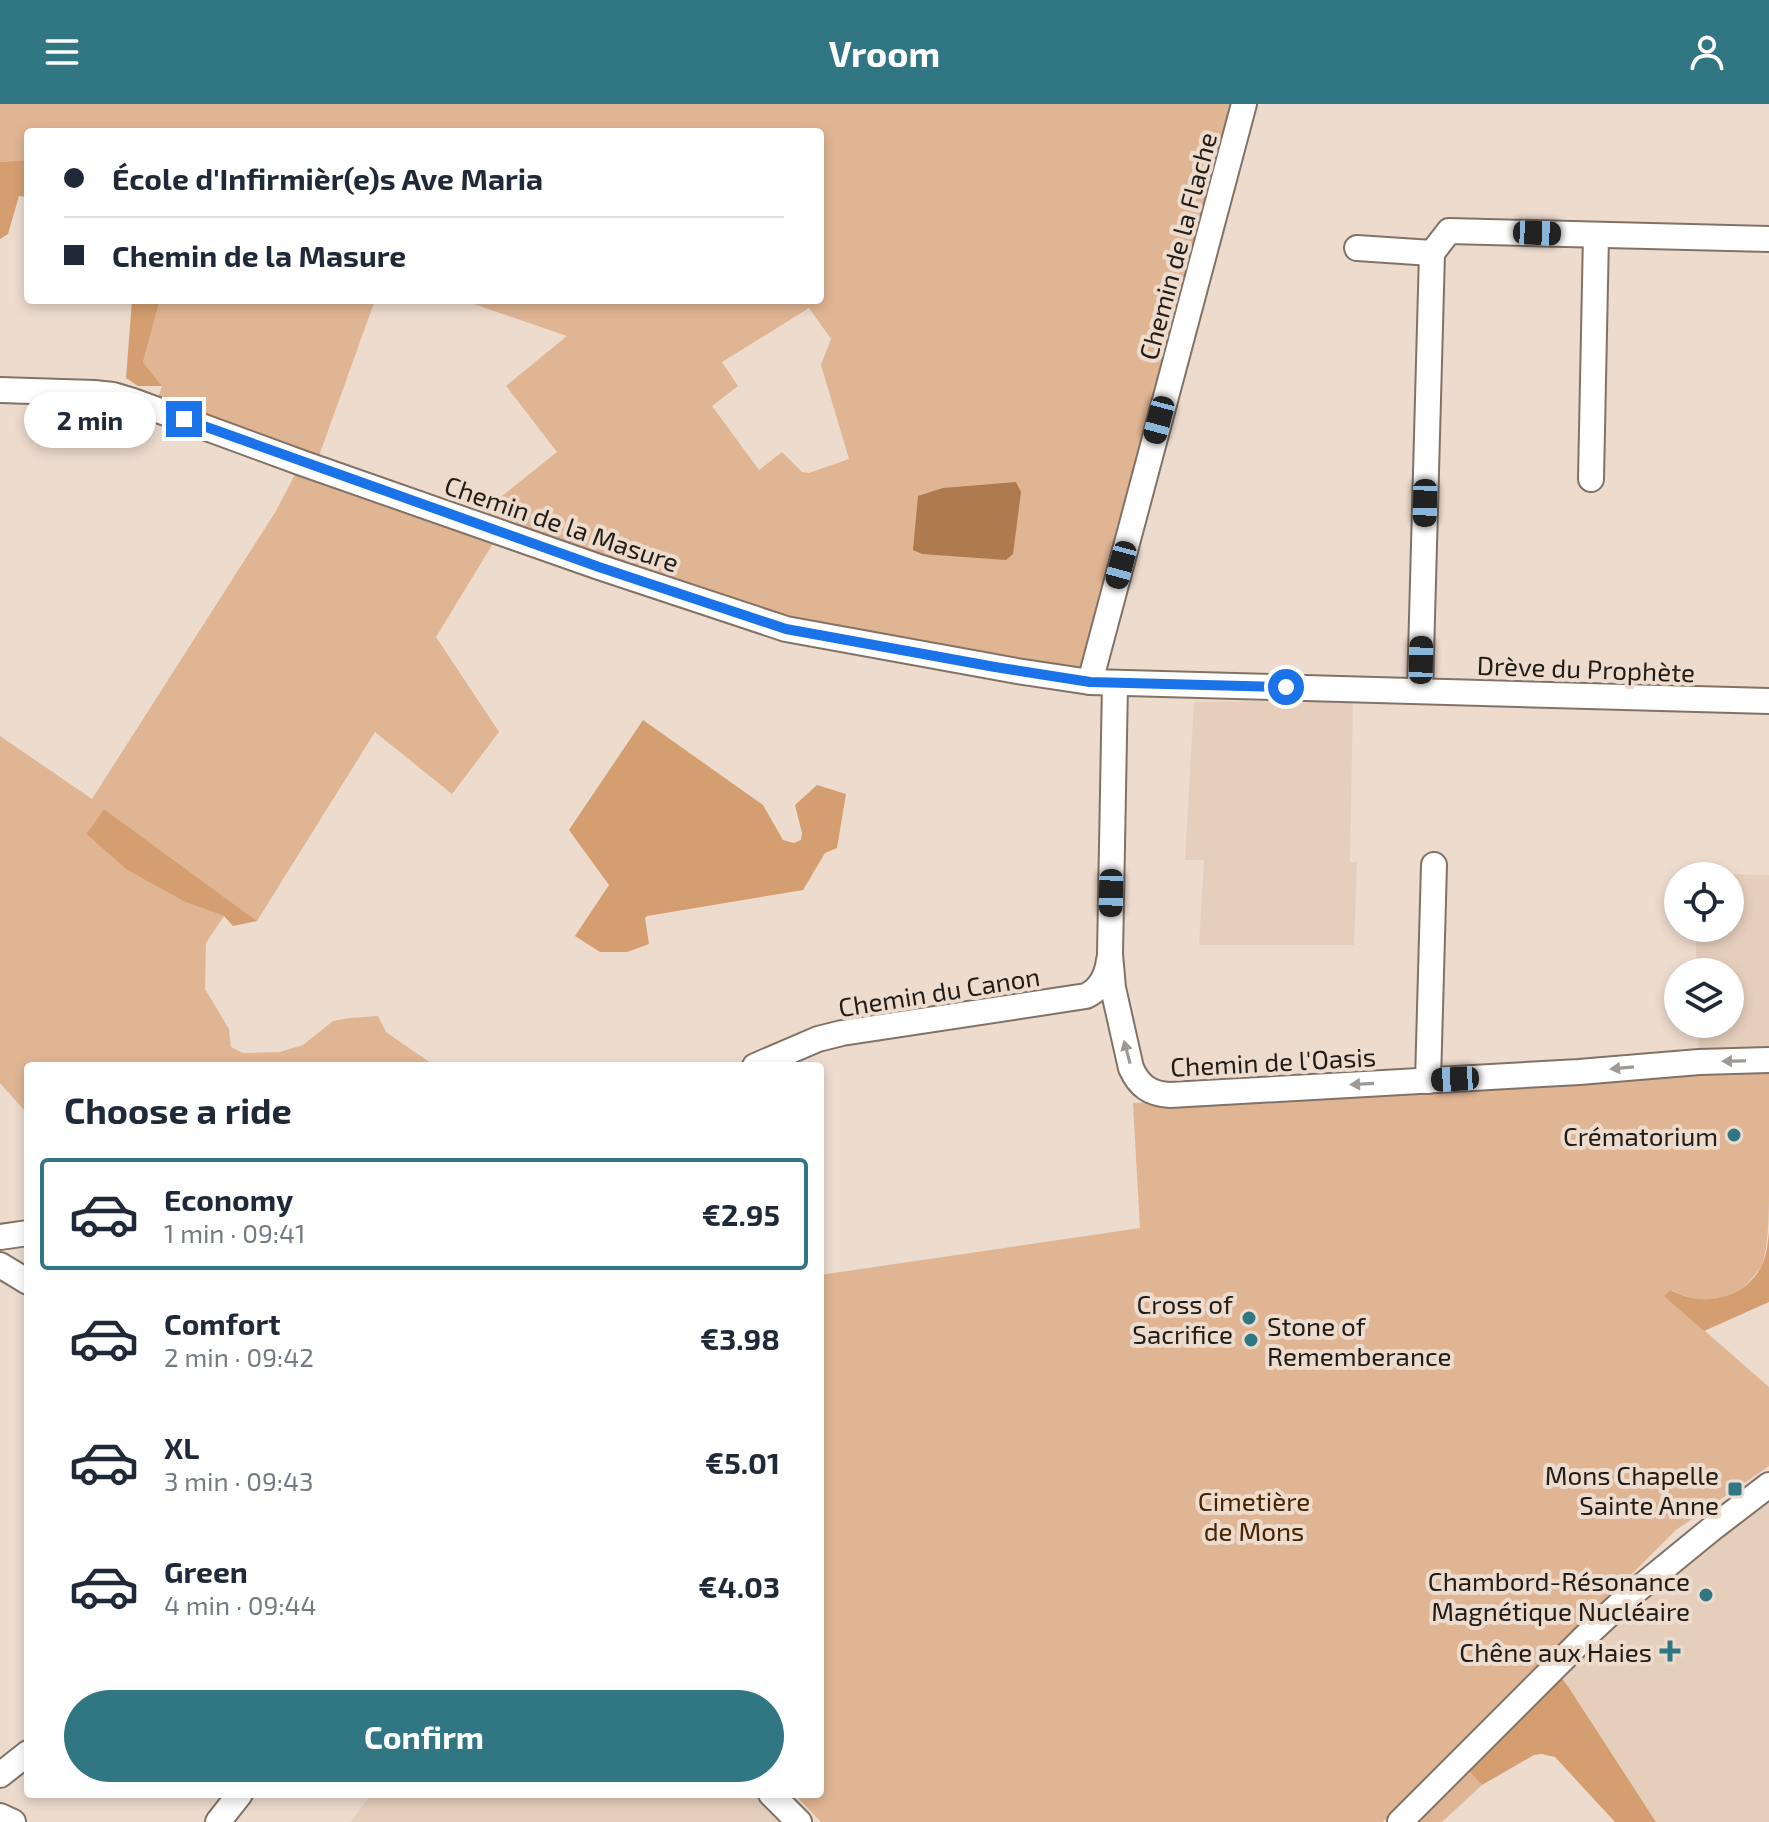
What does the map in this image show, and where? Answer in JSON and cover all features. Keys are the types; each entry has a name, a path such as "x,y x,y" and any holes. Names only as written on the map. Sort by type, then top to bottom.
{"street":[{"name":"Chemin de la Flache","path":"1090,682 1244,104"},
{"path":"1420,691 1432,253 1449,231 1769,239"},
{"path":"1591,479 1596,235"},
{"path":"1357,248 1432,253"},
{"name":"Chemin de la Masure","path":"0,390 94,393 133,401 599,567 786,629 964,662 1090,682 1115,683"},
{"name":"Drève du Prophète","path":"1115,683 1769,701"},
{"name":"Chemin de l'Oasis","path":"1115,683 1110,954 1113,988 1127,1053 1136,1080 1144,1087 1158,1094 1769,1060"},
{"path":"1428,1081 1434,865"},
{"name":"Chemin du Canon","path":"764,1062 818,1039 842,1033 1086,996 1103,982 1110,954"},
{"path":"0,1237 24,1234"},
{"path":"0,1265 24,1280"},
{"path":"1400,1822 1621,1603 1769,1485"},
{"path":"0,1775 24,1756"},
{"path":"218,1822 237,1798"},
{"path":"775,1798 799,1822"},
{"path":"0,1816 13,1822"}],"shaded area":[{"path":"24,160 24,197 19,196 8,234 0,239 0,162"},
{"path":"132,304 159,304 143,362 162,386 138,386 126,378"},
{"path":"1016,482 1021,492 1013,554 1006,560 922,554 913,550 918,496 943,488"},
{"path":"1353,700 1350,862 1357,862 1354,945 1199,945 1204,860 1185,860 1194,702"},
{"path":"643,720 763,805 783,840 794,843 801,840 795,805 817,785 846,794 837,848 825,853 803,890 647,916 649,944 627,952 600,952 575,936 609,885 569,830"},
{"path":"104,809 257,921 233,926 224,916 185,902 127,870 86,834"},
{"path":"1744,874 1769,875 1769,1060 1699,1062 1698,1038 1744,1038 1744,958 1696,958 1696,942 1744,942"},
{"path":"1769,1232 1769,1302 1704,1331 1664,1296 1671,1290 1697,1299 1723,1297 1736,1292 1747,1285 1763,1263"},
{"name":"Chêne aux Haies","path":"1769,1485 1769,1822 1656,1822 1554,1669"},
{"path":"1554,1669 1656,1822 1615,1822 1555,1757 1534,1755 1482,1785 1461,1762"},
{"path":"368,1798 775,1798 799,1822 351,1822"}],"green space":[{"path":"0,104 1244,104 1090,682 889,647 500,532 436,637 499,732 452,794 375,732 257,921 104,809 86,834 127,870 185,902 224,916 206,943 205,989 229,1029 231,1047 243,1053 280,1052 303,1045 333,1021 378,1016 386,1032 429,1062 24,1062 24,1110 0,1083 0,736 92,799 276,511 301,463 154,409 162,386 143,362 159,304 374,304 315,467 471,521 557,452 506,386 567,336 474,304 824,304 824,128 24,128 24,160 0,162","holes":["809,308 831,339 821,365 849,459 809,473 802,472 782,452 759,470 712,406 738,386 722,362"]},
{"name":"Cimetière de Mons","path":"1769,1060 1769,1213 1763,1263 1747,1284 1727,1296 1705,1300 1672,1290 1665,1296 1769,1387 1769,1466 1676,1530 1383,1822 821,1822 798,1798 824,1798 824,1274 1140,1228 1133,1103 1501,1083"},
{"path":"1461,1762 1482,1785 1442,1822 1400,1822"}],"place":[{"name":"Crématorium","path":"1734,1135"},
{"name":"Cross of Sacrifice","path":"1249,1318"},
{"name":"Stone of Rememberance","path":"1251,1340"},
{"name":"Mons Chapelle Sainte Anne","path":"1735,1489"},
{"name":"Chambord-Résonance Magnétique Nucléaire","path":"1706,1595"},
{"name":"Chêne aux Haies","path":"1670,1651"}],"route":[{"path":"184,419 599,567 786,629 1090,682 1286,687"}]}
